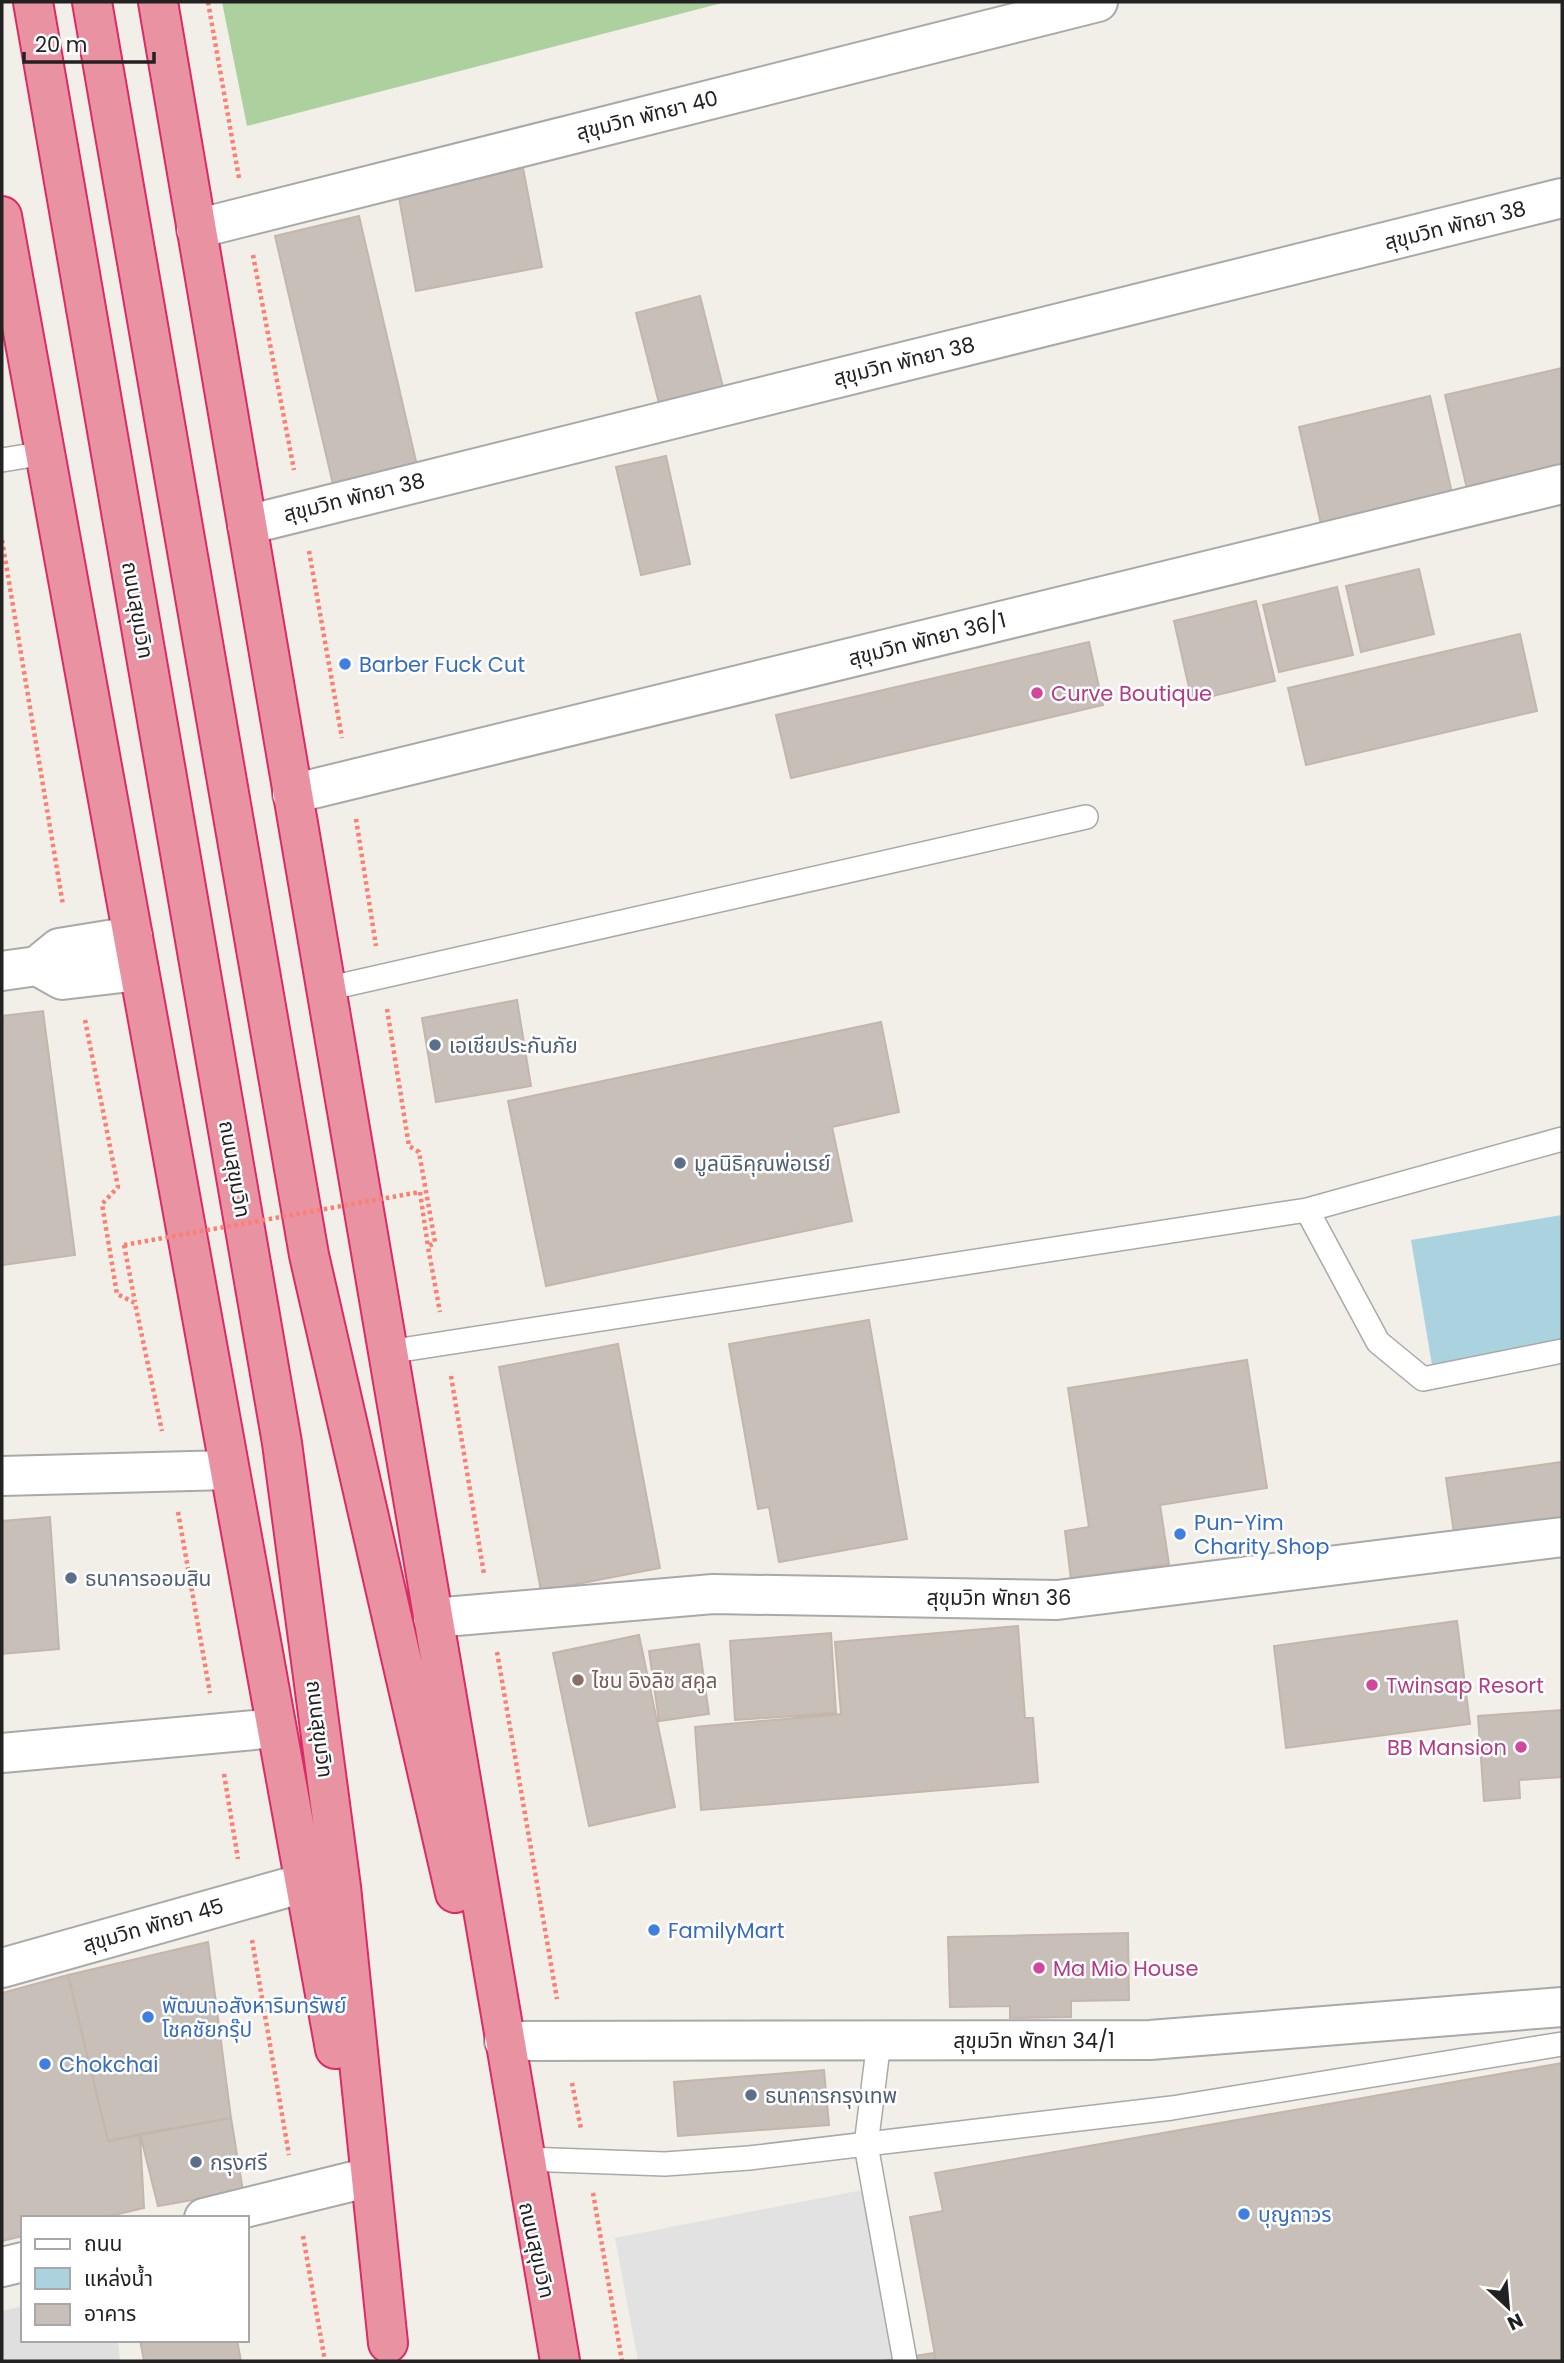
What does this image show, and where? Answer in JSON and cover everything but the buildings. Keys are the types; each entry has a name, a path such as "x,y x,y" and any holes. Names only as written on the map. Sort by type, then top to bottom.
{"highway":[{"name":"ถนนสุขุมวิท","path":"33,2 282,1443 341,1888 389,2352"},
{"name":"ถนนสุขุมวิท","path":"92,2 309,1255 551,2314"},
{"name":"ถนนสุขุมวิท","path":"158,2 560,2361"},
{"name":"ถนนสุขุมวิท","path":"2,216 389,2352"}],"street":[{"name":"สุขุมวิท พัทยา 40","path":"196,229 1098,2"},
{"name":"สุขุมวิท พัทยา 38","path":"247,525 1562,198"},
{"name":"สุขุมวิท พัทยา 36/1","path":"292,794 1562,484"},
{"path":"20,968 62,980 136,953"},
{"path":"2,1476 229,1470"},
{"name":"สุขุมวิท พัทยา 36","path":"433,1618 713,1594 1058,1600 1562,1537"},
{"path":"2,1753 276,1728"},
{"name":"สุขุมวิท พัทยา 45","path":"2,1968 304,1883"},
{"name":"สุขุมวิท พัทยา 34/1","path":"505,2040 1150,2040 1562,2007"},
{"path":"212,2216 358,2180"},
{"path":"2,2267 21,2262"}],"lane":[{"path":"2,460 45,453"},
{"path":"326,989 1086,817"},
{"path":"388,1352 1307,1210 1562,1139"},
{"path":"1307,1210 1378,1342 1423,1379 1562,1351"},
{"path":"879,2040 866,2145 905,2361"},
{"path":"525,2159 665,2164 749,2158 1172,2108 1562,2044"}],"path":[{"path":"309,550 350,781 409,1146 419,1152 435,1242 428,1247"},
{"path":"135,1303 124,1245 419,1192 564,2041 588,2161 622,2361"}],"shaded area":[{"path":"878,2187 912,2361 638,2361 615,2238"},
{"path":"21,2306 21,2342 118,2342 120,2361 2,2361 2,2311"}],"green space":[{"path":"222,2 726,2 247,126"}],"water":[{"path":"1562,1215 1562,1342 1432,1365 1411,1240"}],"place":[{"name":"Barber Fuck Cut","path":"345,664"},
{"name":"Curve Boutique","path":"1037,693"},
{"name":"เอเชียประกันภัย","path":"435,1045"},
{"name":"มูลนิธิคุณพ่อเรย์","path":"680,1163"},
{"name":"Pun-Yim Charity Shop","path":"1180,1534"},
{"name":"ธนาคารออมสิน","path":"71,1578"},
{"name":"ไชน อิงลิช สคูล","path":"578,1680"},
{"name":"Twinsap Resort","path":"1372,1685"},
{"name":"BB Mansion","path":"1521,1747"},
{"name":"FamilyMart","path":"654,1930"},
{"name":"Ma Mio House","path":"1039,1968"},
{"name":"พัฒนาอสังหาริมทรัพย์ โชคชัยกรุ๊ป","path":"148,2017"},
{"name":"Chokchai","path":"45,2064"},
{"name":"ธนาคารกรุงเทพ","path":"751,2095"},
{"name":"กรุงศรี","path":"196,2162"},
{"name":"บุญถาวร","path":"1244,2214"}]}
